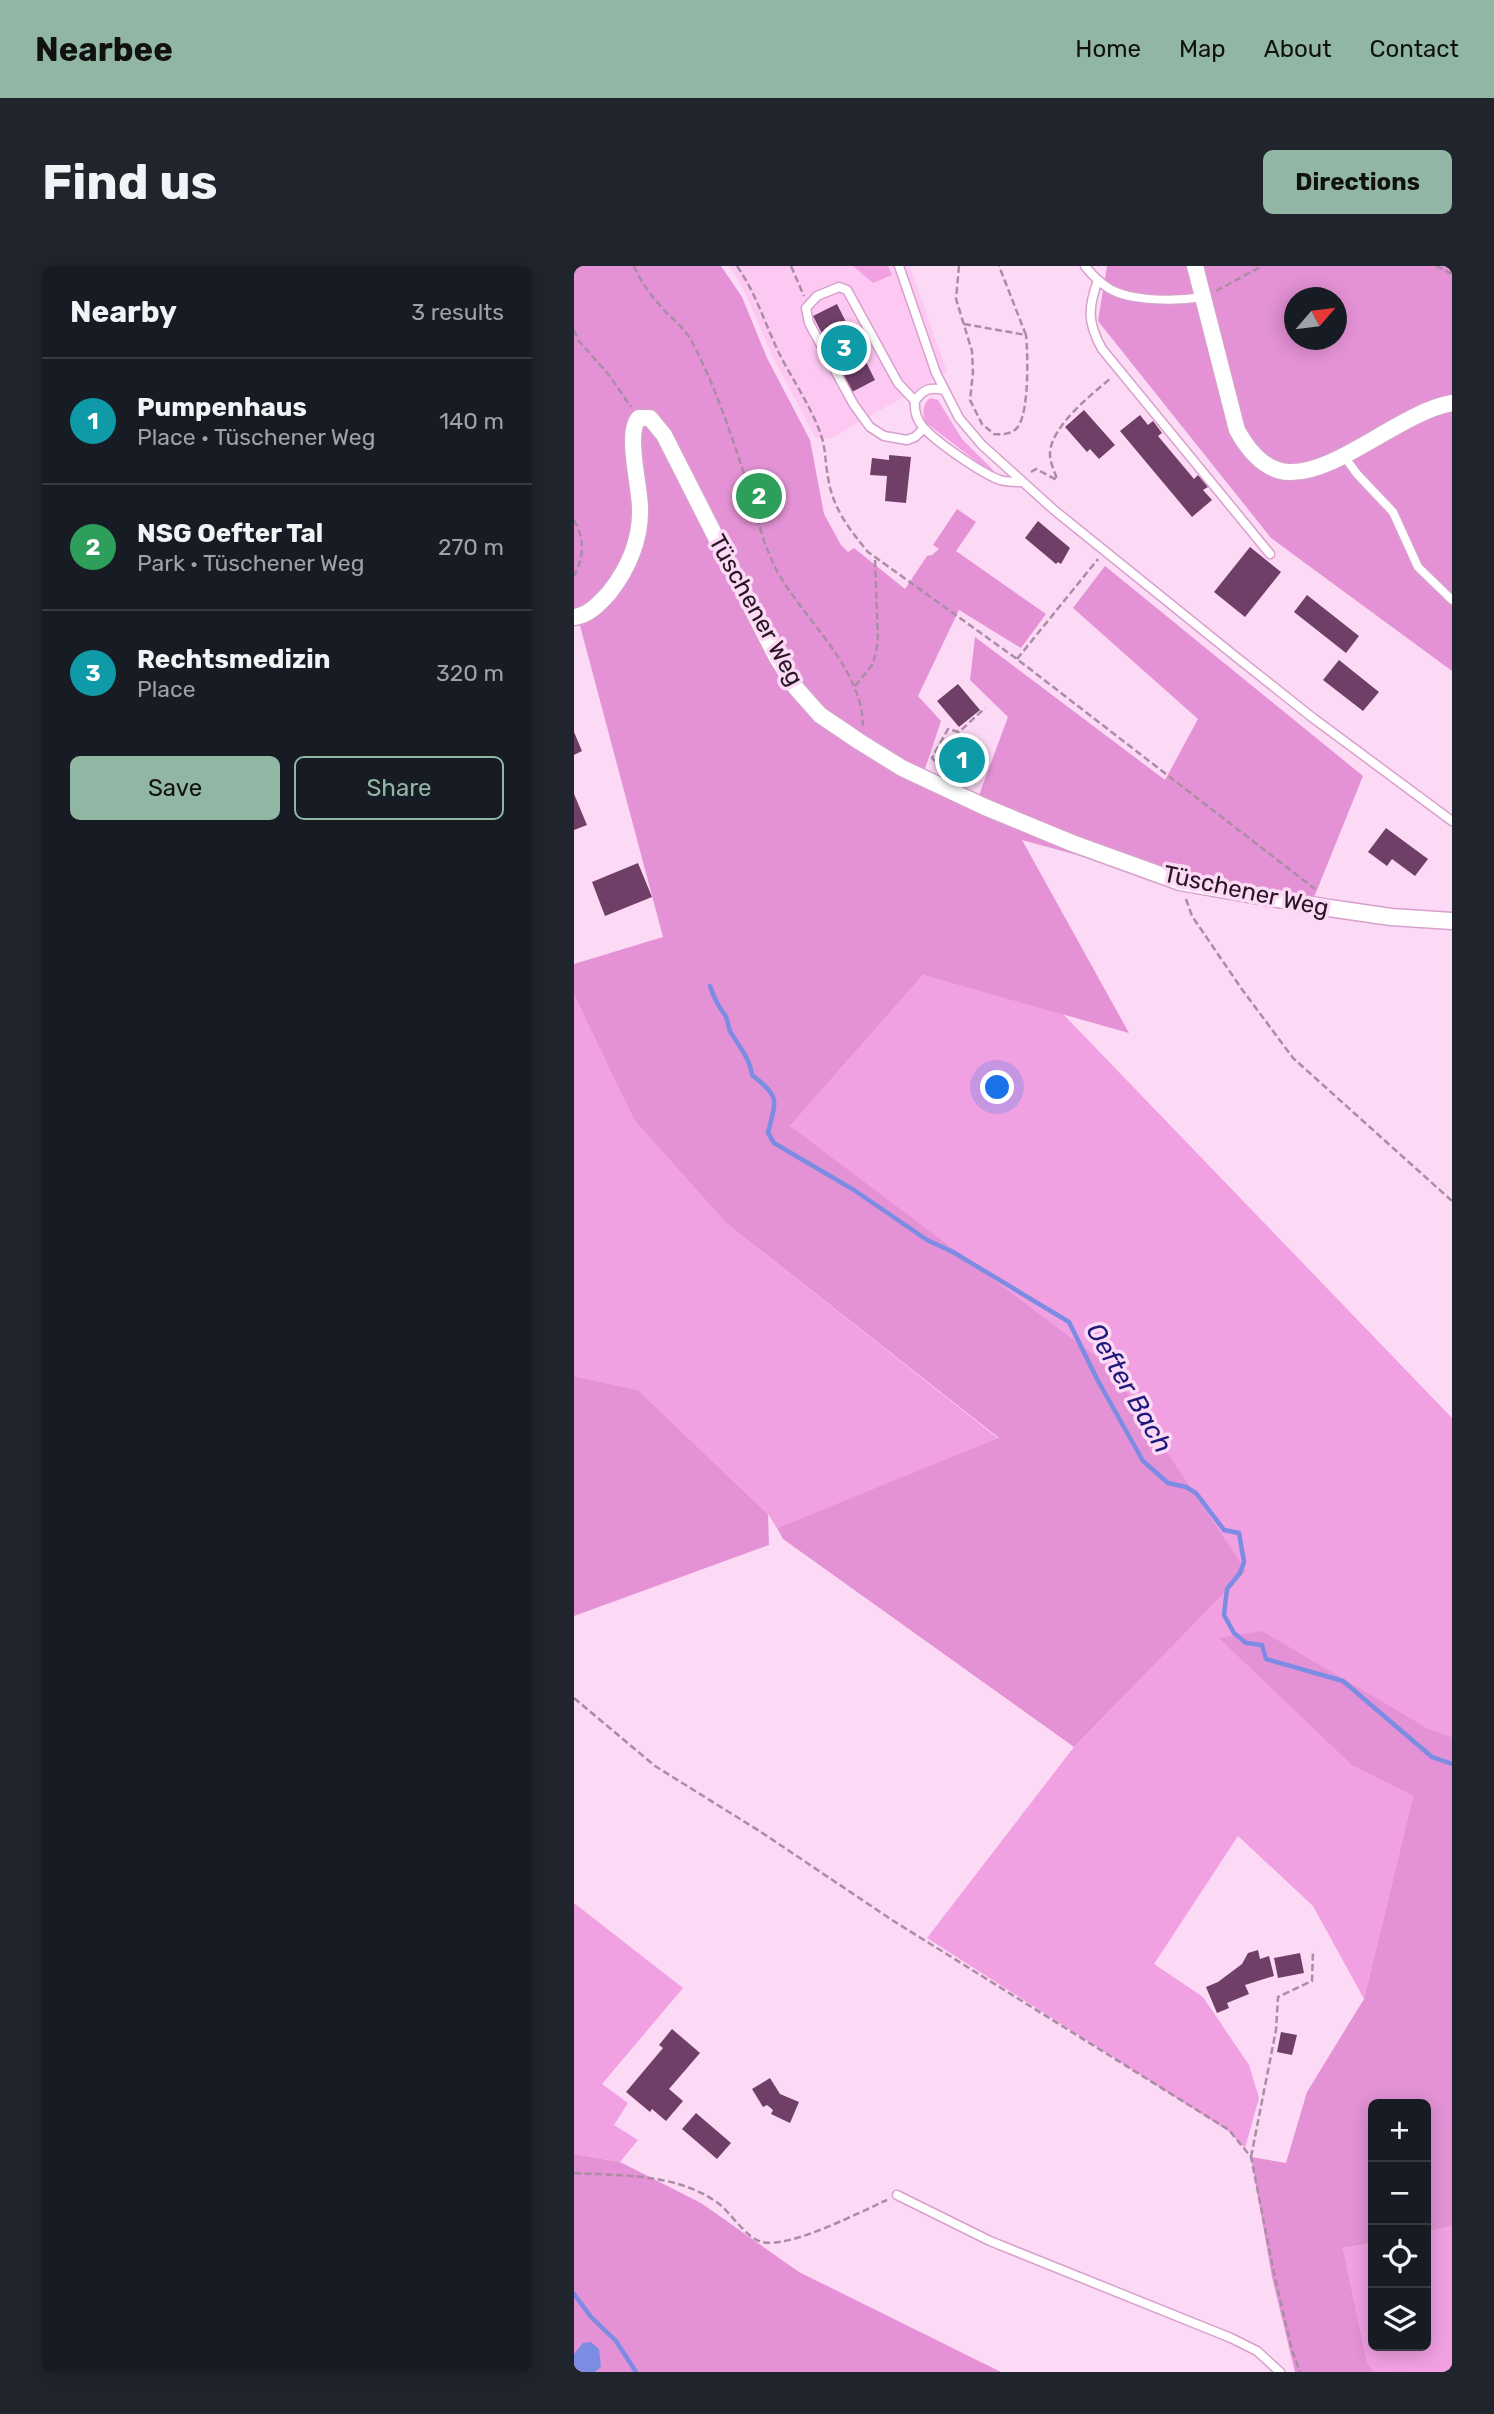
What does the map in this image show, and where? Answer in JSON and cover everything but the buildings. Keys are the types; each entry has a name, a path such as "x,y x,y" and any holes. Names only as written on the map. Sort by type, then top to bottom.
{"street":[{"path":"1195,266 1237,430 1258,459 1276,469 1290,472 1318,466 1427,410 1452,403"},
{"path":"574,618 599,604 631,558 640,508 632,439 633,426 639,418"},
{"name":"Tüschener Weg","path":"639,418 650,418 664,435 776,656 796,688 820,715 902,768 985,807 1072,843 1180,882 1391,917 1452,921"}],"lane":[{"path":"899,266 930,358 944,390 959,418 974,437 1293,703 1452,821"},
{"path":"1085,266 1108,288 1125,295 1167,300 1203,297"},
{"path":"1098,280 1091,302 1091,324 1102,349 1270,554"},
{"path":"924,428 911,439 899,440 878,433 866,424 807,318 808,305 817,296 839,287 847,290 898,383 915,401 917,418 924,428 947,447 996,478 1012,483 1025,478"},
{"path":"915,401 921,393 929,389 944,390"},
{"path":"1343,455 1393,512 1418,566 1452,600"},
{"path":"897,2195 990,2241 1231,2338 1257,2351 1280,2372"}],"path":[{"path":"634,266 638,275 692,342 731,437 767,553 790,595 822,632 855,686 863,716 860,742"},
{"path":"737,266 750,285 778,351 818,428 824,443 829,485 836,506 853,535 875,559 1017,659 1312,886 1321,894 1329,908"},
{"path":"791,266 808,305"},
{"path":"959,266 956,299 972,351 970,400 982,424 994,434 1011,432 1021,422 1028,364 1026,335 999,266"},
{"path":"1203,297 1262,266"},
{"path":"1436,266 1452,274"},
{"path":"962,323 1026,335"},
{"path":"574,330 578,340 609,375 639,418"},
{"path":"1025,478 1036,469 1055,481 1058,479 1050,461 1052,443 1077,407 1119,372"},
{"path":"574,520 583,542 582,559 574,576"},
{"path":"855,686 873,664 878,642 875,559"},
{"path":"1017,659 1098,559"},
{"path":"932,758 948,729 959,732 985,708"},
{"path":"1180,882 1192,916 1293,1058 1452,1202"},
{"path":"574,1698 655,1766 927,1942 1229,2130 1251,2157"},
{"path":"1300,2372 1275,2278 1251,2157 1276,2030 1278,1997 1312,1981 1313,1950"},
{"path":"574,2173 629,2175 680,2183 719,2204 760,2242 778,2242 799,2236 897,2195"}],"shaded area":[{"path":"574,266 721,266 742,297 767,358 810,440 824,514 841,545 848,552 854,548 905,589 927,556 939,549 933,545 957,509 976,522 956,551 1046,614 1021,648 959,610 918,696 941,721 921,781 975,806 1008,717 970,680 975,637 1165,780 1198,719 1073,608 1105,566 1363,776 1309,910 1210,891 1022,840 1129,1033 923,975 790,1126 1111,1368 1246,1571 1074,1747 783,1539 777,1528 999,1438 726,1223 634,1120 574,995 574,964 663,937 578,618 574,619"},
{"path":"729,266 910,266 947,372 830,439 815,437 772,355 742,286"},
{"path":"853,266 888,266 892,275 873,283"},
{"path":"1107,266 1452,266 1452,671 1271,538 1098,321"},
{"path":"930,398 938,400 962,439 994,471 989,471 925,422 924,409"},
{"path":"923,975 1062,1013 1452,1418 1452,1737 1425,1727 1353,1766 1413,1796 1364,1999 1313,1906 1238,1836 1154,1964 1203,1997 1249,2065 1259,2098 1245,2148 1228,2131 927,1938 1074,1747 1246,1571 790,1126"},
{"path":"574,995 634,1120 726,1223 999,1439 777,1528 768,1514 638,1390 574,1376"},
{"path":"574,1376 638,1390 768,1514 769,1545 574,1616"},
{"path":"1262,1631 1425,1727 1452,1737 1452,2226 1431,2231 1431,2099 1368,2099 1368,2244 1343,2248 1367,2362 1374,2372 1295,2372 1272,2277 1251,2157 1286,2163 1307,2092 1364,1999 1413,1796 1353,1766 1219,1638"},
{"path":"574,1903 683,1988 602,2084 628,2103 614,2125 638,2140 620,2162 574,2154"},
{"path":"574,2154 620,2162 701,2203 799,2272 1001,2372 574,2372"},
{"path":"1452,2226 1452,2372 1374,2372 1367,2362 1343,2248 1368,2244 1368,2351 1431,2351 1431,2231"}],"water":[{"path":"591,2342 599,2349 601,2367 595,2372 574,2372 574,2354 583,2343"}],"waterway":[{"name":"Oefter Bach","path":"710,986 730,1031 746,1057 752,1075 772,1094 774,1106 768,1133 774,1143 854,1190 927,1240 953,1252 1069,1322 1143,1461 1168,1483 1186,1487 1196,1493 1224,1530 1239,1533 1244,1562 1240,1573 1227,1589 1224,1615 1234,1633 1246,1643 1262,1645 1266,1659 1343,1681 1432,1757 1452,1764"},
{"name":"Oefter Bach","path":"574,2294 591,2317 616,2341 636,2372"}],"place":[{"name":"Rechtsmedizin","path":"844,348"},
{"name":"NSG Oefter Tal","path":"759,496"},
{"name":"Pumpenhaus","path":"962,760"}]}
